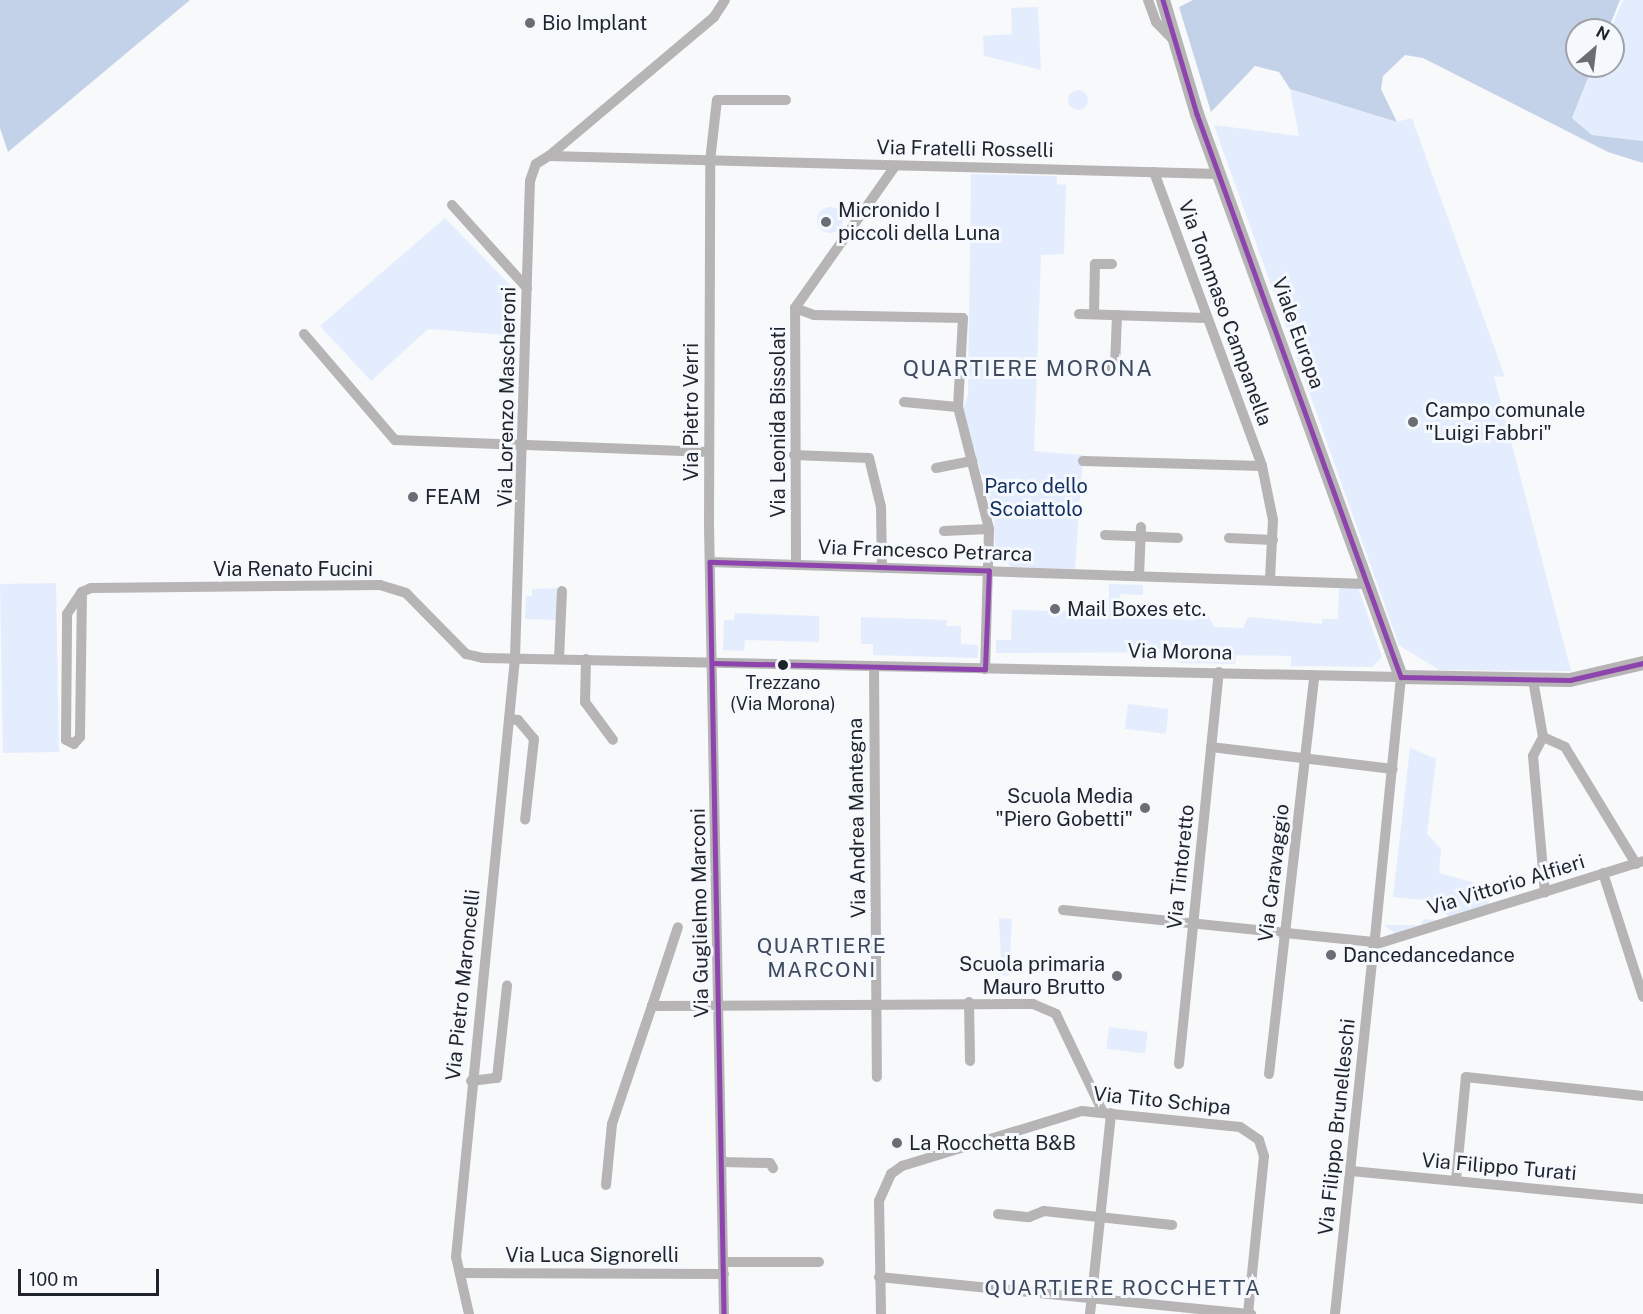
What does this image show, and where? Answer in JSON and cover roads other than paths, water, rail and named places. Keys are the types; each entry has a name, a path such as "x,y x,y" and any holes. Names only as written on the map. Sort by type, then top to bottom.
{"main road":[{"name":"Viale Europa","path":"1163,0 1219,174 1401,677"},
{"name":"Via Morona","path":"1401,677 1533,680 1592,678 1643,663"}],"street":[{"name":"Via Lorenzo Mascheroni","path":"515,658 525,446 530,181 536,164 554,157 714,17 725,0"},
{"path":"1148,0 1156,22 1175,42"},
{"path":"710,161 717,100 786,100"},
{"name":"Via Fratelli Rosselli","path":"554,157 1219,174"},
{"name":"Via Pietro Verri","path":"710,161 708,452 714,663"},
{"name":"Via Leonida Bissolati","path":"796,565 795,308 895,166"},
{"name":"Via Tommaso Campanella","path":"1154,172 1262,466 1273,540 1270,580"},
{"path":"452,205 527,288"},
{"path":"1094,314 1095,264 1112,264"},
{"path":"795,308 814,315 963,318 958,407 989,529 985,669"},
{"path":"1079,314 1206,318"},
{"path":"1084,366 1115,367 1118,315"},
{"path":"304,334 395,440 708,452"},
{"path":"904,402 958,407"},
{"path":"794,455 869,458 881,507 882,568"},
{"path":"936,468 972,461"},
{"path":"1083,461 1262,466"},
{"path":"945,531 989,529"},
{"path":"1104,535 1141,532 1178,538"},
{"path":"1139,576 1141,532"},
{"path":"1229,538 1273,540"},
{"name":"Via Francesco Petrarca","path":"710,562 1367,584"},
{"name":"Via Renato Fucini","path":"82,592 380,585 416,600 466,654 515,658 714,663"},
{"path":"559,659 562,591"},
{"path":"82,592 80,738 74,744 66,740 67,614 82,592"},
{"name":"Via Pietro Maroncelli","path":"469,1314 456,1257 471,1081 515,658"},
{"path":"586,659 585,702 613,740"},
{"name":"Via Morona","path":"714,663 1401,677"},
{"name":"Via Guglielmo Marconi","path":"714,663 724,1314"},
{"name":"Via Andrea Mantegna","path":"874,666 877,1077"},
{"name":"Via Tintoretto","path":"1179,1064 1219,672"},
{"name":"Via Caravaggio","path":"1269,1074 1314,676"},
{"name":"Via Filippo Brunelleschi","path":"1335,1314 1356,1172 1401,677"},
{"path":"1533,680 1543,737 1533,756 1545,892"},
{"path":"509,719 518,720 534,739 525,820"},
{"path":"1543,737 1565,747 1640,862"},
{"path":"1211,747 1393,770"},
{"name":"Via Vittorio Alfieri","path":"1376,942 1640,862"},
{"path":"1603,873 1643,997"},
{"path":"1063,910 1376,942"},
{"path":"606,1185 612,1124 678,927"},
{"path":"471,1081 497,1078 507,986"},
{"path":"652,1006 969,1002 1033,1004 1056,1014 1107,1113 1101,1217 1090,1314"},
{"path":"969,1002 970,1061"},
{"path":"1456,1180 1466,1077 1643,1096"},
{"name":"Via Tito Schipa","path":"881,1314 879,1201 891,1174 902,1166 1082,1111 1240,1127 1259,1140 1264,1156 1249,1314"},
{"path":"722,1162 770,1162 773,1168"},
{"name":"Via Filippo Turati","path":"1356,1172 1643,1199"},
{"path":"998,1214 1101,1217 1172,1225"},
{"path":"724,1262 819,1262"},
{"name":"Via Luca Signorelli","path":"460,1273 724,1274"},
{"path":"879,1277 1249,1314"}],"place":[{"name":"Bio Implant","path":"530,23"},
{"name":"Micronido I piccoli della Luna","path":"826,222"},
{"name":"Campo comunale \"Luigi Fabbri\"","path":"1413,422"},
{"name":"FEAM","path":"413,497"},
{"name":"Mail Boxes etc.","path":"1055,609"},
{"name":"Trezzano (Via Morona)","path":"783,665"},
{"name":"Scuola Media \"Piero Gobetti\"","path":"1145,808"},
{"name":"Dancedancedance","path":"1331,955"},
{"name":"Scuola primaria Mauro Brutto","path":"1117,976"},
{"name":"La Rocchetta B&B","path":"897,1143"}],"district":[{"name":"QUARTIERE MORONA","path":"1028,369"},
{"name":"QUARTIERE MARCONI","path":"822,958"},
{"name":"QUARTIERE ROCCHETTA","path":"1123,1288"}],"park label":[{"name":"Parco dello Scoiattolo","path":"1036,498"}]}
